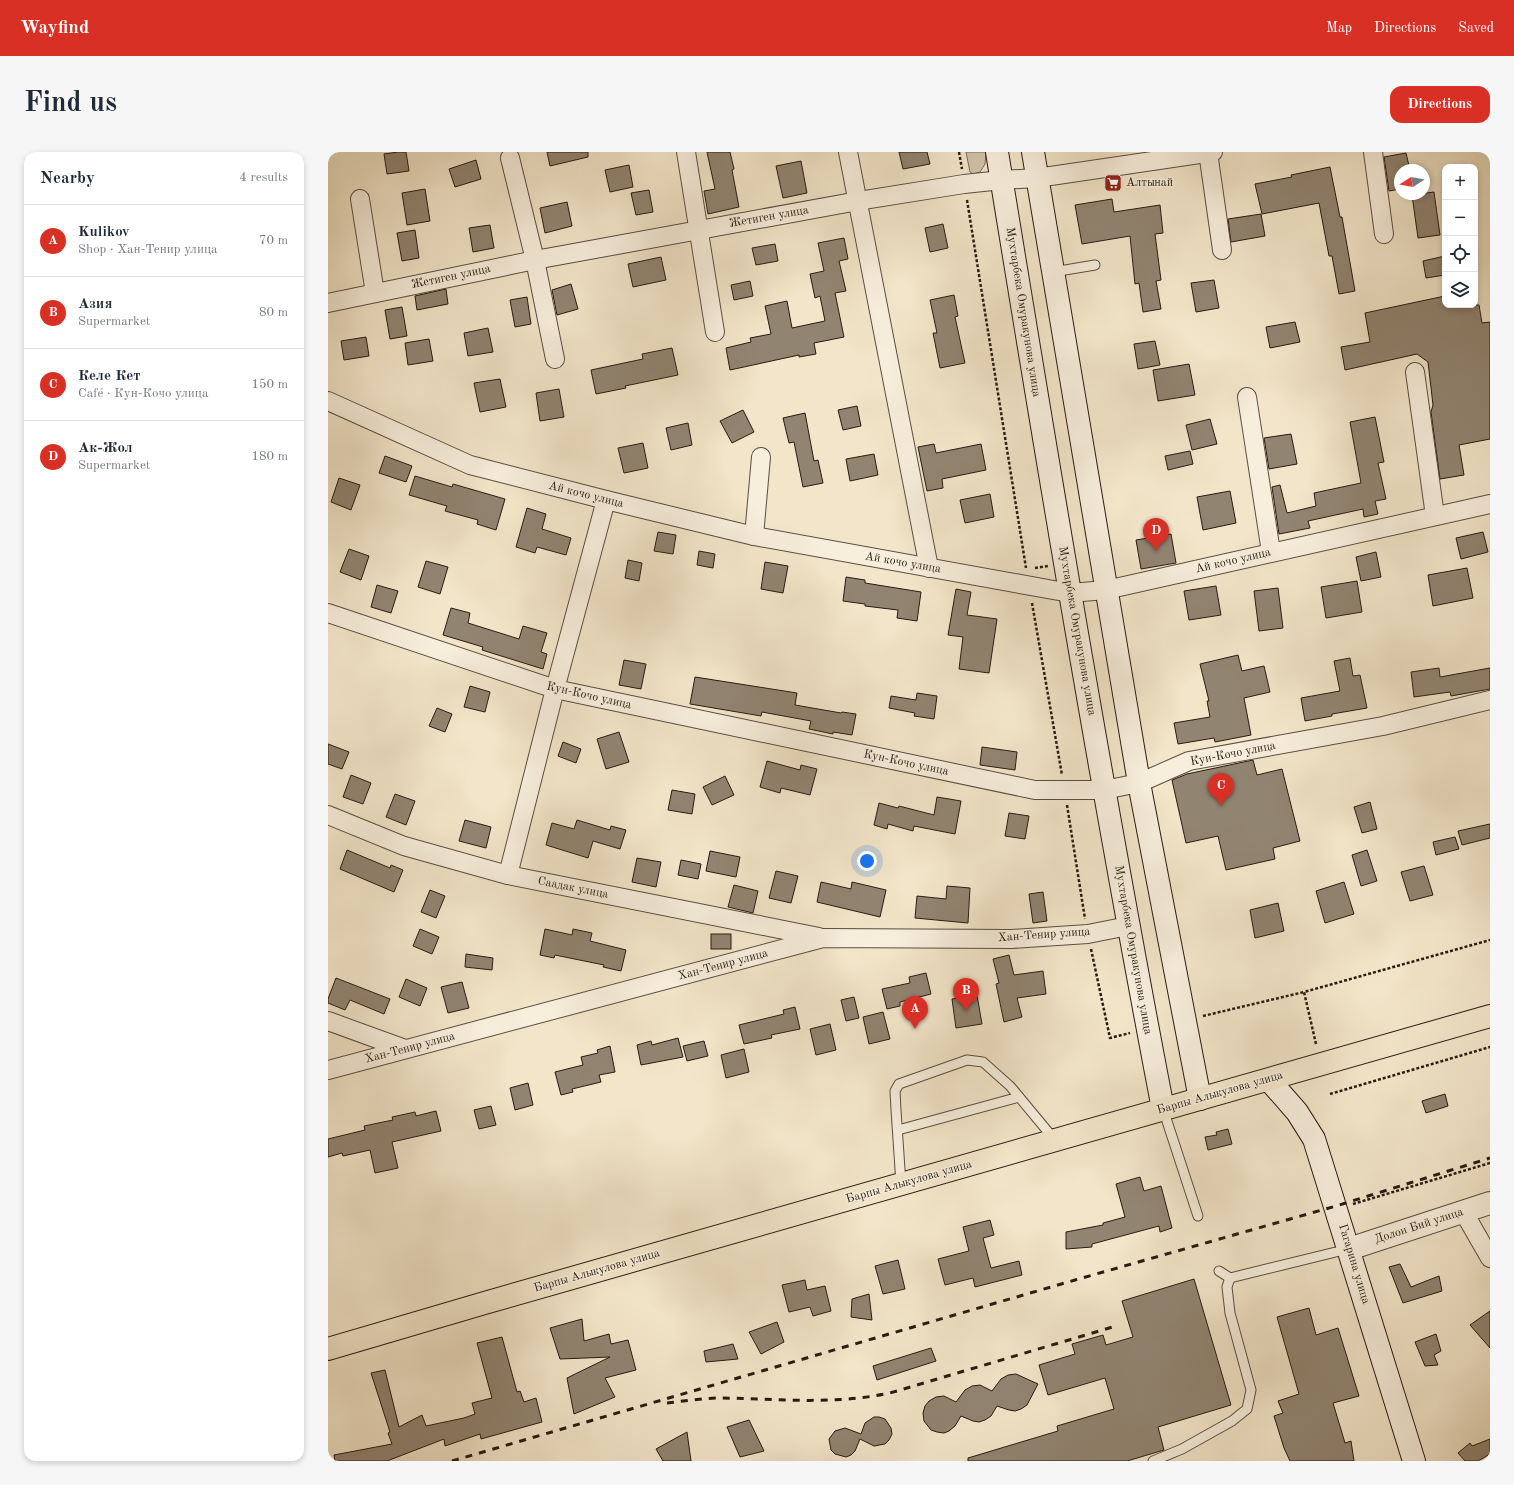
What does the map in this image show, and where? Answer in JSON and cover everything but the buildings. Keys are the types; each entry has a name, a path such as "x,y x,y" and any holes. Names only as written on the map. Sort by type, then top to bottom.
{"main road":[{"name":"Мухтарбека Омуракунова улица","path":"997,152 1070,594 1128,926 1163,1109"},
{"path":"1033,152 1139,783 1200,1099"},
{"name":"Барпы Алыкулова улица","path":"328,1349 496,1299 1490,1016"},
{"name":"Гагарина улица","path":"1269,1080 1298,1112 1314,1139 1337,1209 1414,1461"},
{"name":"Долон Бий улица","path":"1349,1249 1490,1203"}],"street":[{"path":"686,152 714,332"},
{"path":"848,152 929,568"},
{"path":"1210,152 1222,250"},
{"name":"Жетиген улица","path":"328,303 534,260 858,201 964,184 1037,178 1210,152"},
{"path":"1373,152 1384,234"},
{"path":"510,158 555,359"},
{"path":"360,199 375,293"},
{"path":"1415,372 1435,516"},
{"path":"1248,397 1271,552"},
{"name":"Ай кочо улица","path":"328,401 470,465 754,536 929,568 1028,578 1070,594 1106,590 1490,504"},
{"path":"754,536 761,457"},
{"path":"508,875 555,689 606,500"},
{"name":"Кун-Кочо улица","path":"328,613 555,689 1034,790 1104,790 1139,783 1189,761 1383,726 1490,700"},
{"name":"Саадак улица","path":"328,815 404,846 508,875 823,938"},
{"name":"Хан-Тенир улица","path":"328,1070 823,938 1012,939 1088,934 1128,926"},
{"path":"328,1021 405,1049"},
{"path":"1463,1211 1490,1258"}],"lane":[{"path":"1053,272 1095,265"},
{"path":"901,1184 895,1091 899,1084 967,1060 983,1062 1010,1086 1055,1140"},
{"path":"898,1130 1019,1097"},
{"path":"1163,1109 1198,1216"},
{"path":"1219,1271 1230,1278 1349,1249"},
{"path":"1153,1461 1182,1449 1232,1421 1247,1409 1251,1390 1230,1313 1227,1287 1230,1278"}],"path":[{"path":"959,152 1028,578 1088,934 1110,1038 1130,1033"},
{"path":"1028,578 1048,566"},
{"path":"1200,1017 1304,992 1490,940"},
{"path":"1304,992 1316,1044"},
{"path":"1330,1094 1490,1047"},
{"path":"1337,1209 1490,1163"}],"shaded area":[{"path":"966,152 986,152 985,164 980,172 973,174 970,172"}],"railway":[{"path":"452,1461 1075,1280 1336,1206 1490,1158"},
{"path":"667,1403 715,1398 827,1400 869,1397 890,1393 1116,1326"}],"place":[{"name":"Алтынай","path":"1113,183"},
{"name":"Ак-Жол","path":"1156,551"},
{"name":"Келе Кет","path":"1221,806"},
{"name":"Азия","path":"966,1011"},
{"name":"Kulikov","path":"915,1029"}]}
